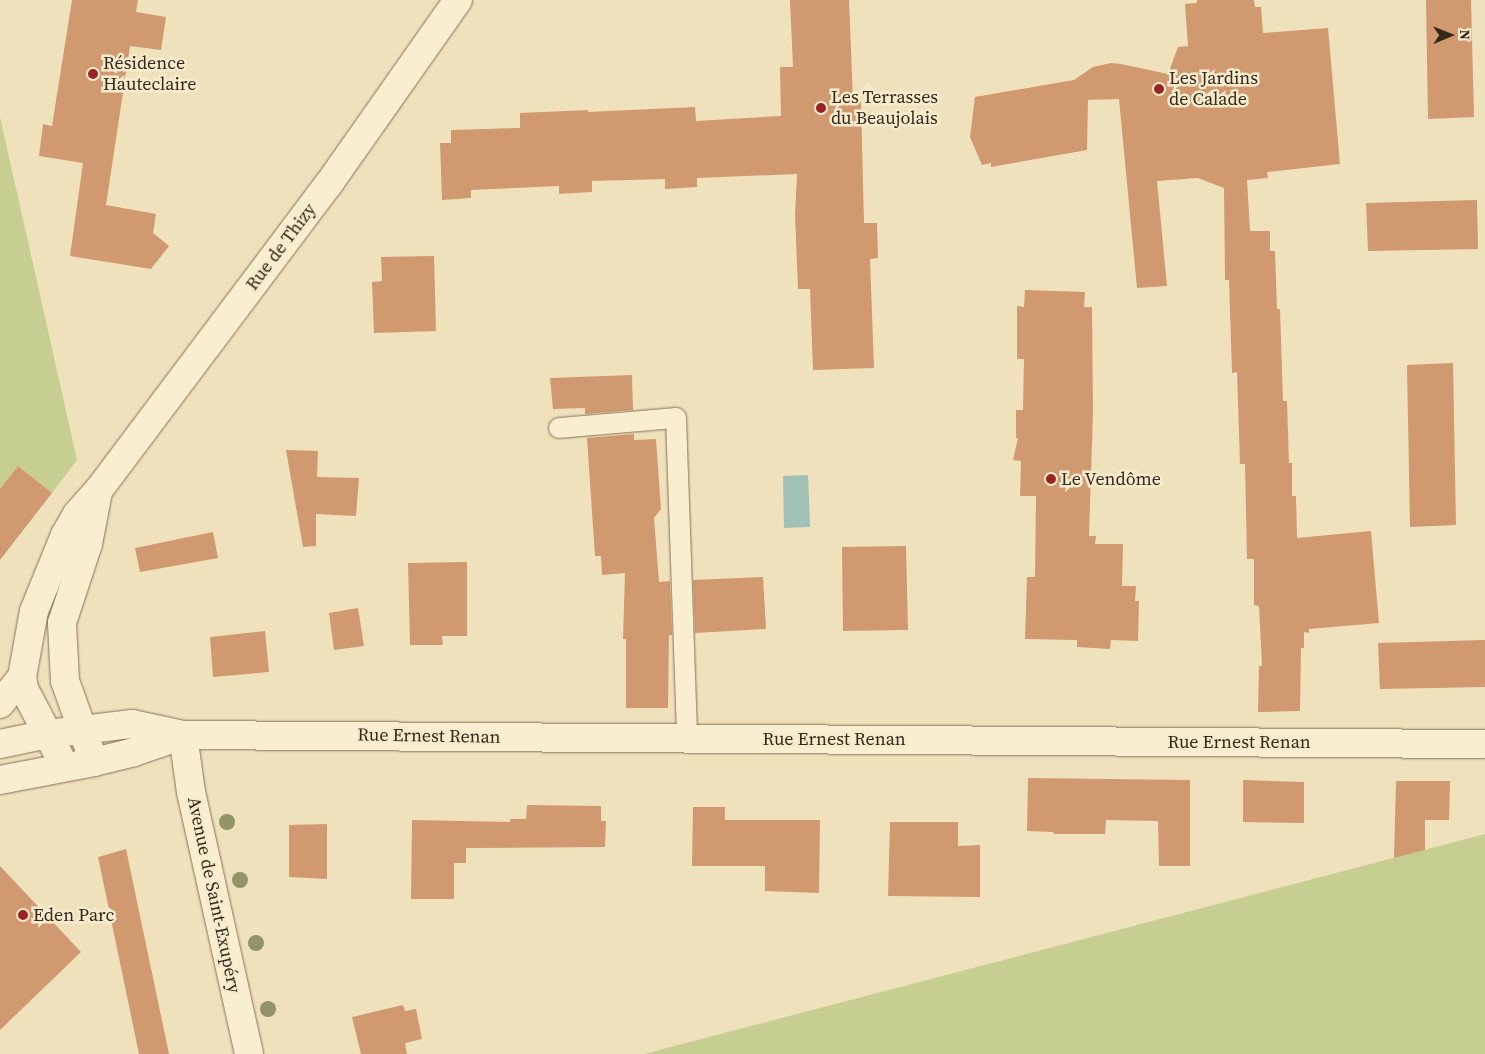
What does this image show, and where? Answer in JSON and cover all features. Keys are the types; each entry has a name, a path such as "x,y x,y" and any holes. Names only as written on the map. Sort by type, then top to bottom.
{"main road":[{"name":"Rue de Thizy","path":"65,766 24,689 22,677 34,611 65,535 78,514 98,491 328,184 458,0"},
{"name":"Rue de Thizy","path":"94,762 81,731 65,682 62,623 88,544 98,491"},
{"path":"0,704 22,677"},
{"name":"Rue Ernest Renan","path":"81,731 132,724 183,735 1485,744"},
{"path":"0,744 48,734 81,731"},
{"name":"Rue Ernest Renan","path":"94,762 134,752 183,735"},
{"name":"Avenue de Saint-Exupéry","path":"183,735 191,792 249,1054"},
{"path":"0,780 65,766 94,762"}],"lane":[{"path":"559,428 676,418 688,738"}],"green space":[{"path":"0,117 77,460 52,493 18,466 0,489"},
{"path":"1485,834 1485,1054 644,1054"}],"water":[{"path":"808,475 810,527 784,528 783,476"}],"building":[{"name":"Résidence Hauteclaire","path":"72,0 138,0 136,12 166,17 161,50 130,46 106,205 156,214 153,233 169,246 151,269 70,256 83,163 39,156 43,124 52,126"},
{"name":"Les Terrasses du Beaujolais","path":"790,0 849,0 853,101 861,101 864,223 877,223 878,258 870,259 874,368 813,370 810,289 798,289 795,215 797,174 697,178 697,187 665,189 665,179 592,181 592,192 559,194 559,186 471,190 471,198 442,200 440,143 451,143 451,130 520,128 520,113 588,110 588,112 695,107 696,121 781,116 780,67 793,67"},
{"path":"1197,0 1254,0 1255,7 1261,7 1263,33 1328,28 1340,164 1267,172 1268,178 1247,180 1250,231 1270,231 1270,251 1275,251 1277,309 1280,309 1283,401 1287,401 1289,463 1292,463 1292,496 1296,496 1297,538 1371,531 1379,623 1309,629 1309,633 1304,632 1304,648 1301,648 1300,711 1258,712 1259,666 1262,666 1259,606 1254,605 1254,559 1247,559 1245,464 1240,464 1237,372 1232,373 1229,280 1225,280 1224,188 1198,178 1157,181 1167,286 1137,288 1119,99 1088,100 1087,150 991,167 991,163 982,165 970,137 975,97 1074,80 1093,67 1111,63 1168,74 1178,47 1188,46 1185,4 1197,3"},
{"path":"1426,0 1471,0 1474,117 1428,119"},
{"path":"1477,200 1478,249 1368,251 1366,203"},
{"path":"434,256 436,331 374,333 372,282 382,281 381,257"},
{"name":"Le Vendôme","path":"1025,290 1085,292 1084,307 1092,307 1093,412 1089,536 1096,536 1095,544 1123,544 1122,586 1136,586 1135,601 1139,601 1138,641 1111,640 1110,649 1077,647 1077,640 1025,639 1027,577 1035,577 1036,496 1020,496 1021,461 1013,460 1018,438 1016,438 1016,410 1023,410 1024,359 1017,359 1017,306 1024,307"},
{"path":"1453,363 1456,525 1410,527 1407,365"},
{"path":"632,375 633,410 585,414 585,408 553,409 550,378"},
{"path":"634,434 634,440 656,439 661,509 654,518 659,582 670,581 672,635 669,635 668,708 626,708 626,639 623,639 625,573 602,575 601,556 595,556 587,438"},
{"path":"286,450 318,451 317,477 359,478 356,516 316,514 316,546 303,547"},
{"path":"18,466 52,493 0,560 0,489"},
{"path":"213,532 218,558 140,572 135,548"},
{"path":"906,546 908,630 843,631 842,547"},
{"path":"467,562 467,636 442,636 443,645 410,645 408,563"},
{"path":"763,577 766,629 695,633 693,580"},
{"path":"358,608 364,646 334,650 329,613"},
{"path":"265,631 269,672 213,677 210,637"},
{"path":"1485,640 1485,687 1380,689 1378,643"},
{"path":"1028,778 1190,780 1190,866 1159,866 1158,821 1106,820 1105,834 1054,834 1053,832 1027,831"},
{"path":"1243,780 1304,782 1304,823 1243,822"},
{"path":"1396,781 1450,781 1449,820 1425,820 1425,850 1394,858"},
{"path":"527,805 601,806 601,821 606,821 605,847 466,848 466,863 454,863 454,899 411,899 412,820 510,822 510,819 526,819"},
{"path":"693,807 725,807 725,820 820,820 819,893 765,891 765,866 692,866"},
{"path":"890,822 958,822 958,846 980,845 980,897 888,896"},
{"path":"327,824 327,879 289,877 289,825"},
{"path":"126,849 169,1054 139,1054 98,857"},
{"name":"Eden Parc","path":"0,866 81,952 0,1030"},
{"path":"403,1005 405,1011 416,1009 422,1039 405,1043 407,1054 361,1054 352,1017"}],"place":[{"name":"Résidence Hauteclaire","path":"93,74"},
{"name":"Les Jardins de Calade","path":"1159,89"},
{"name":"Les Terrasses du Beaujolais","path":"821,108"},
{"name":"Le Vendôme","path":"1051,479"},
{"name":"Eden Parc","path":"23,915"}]}
